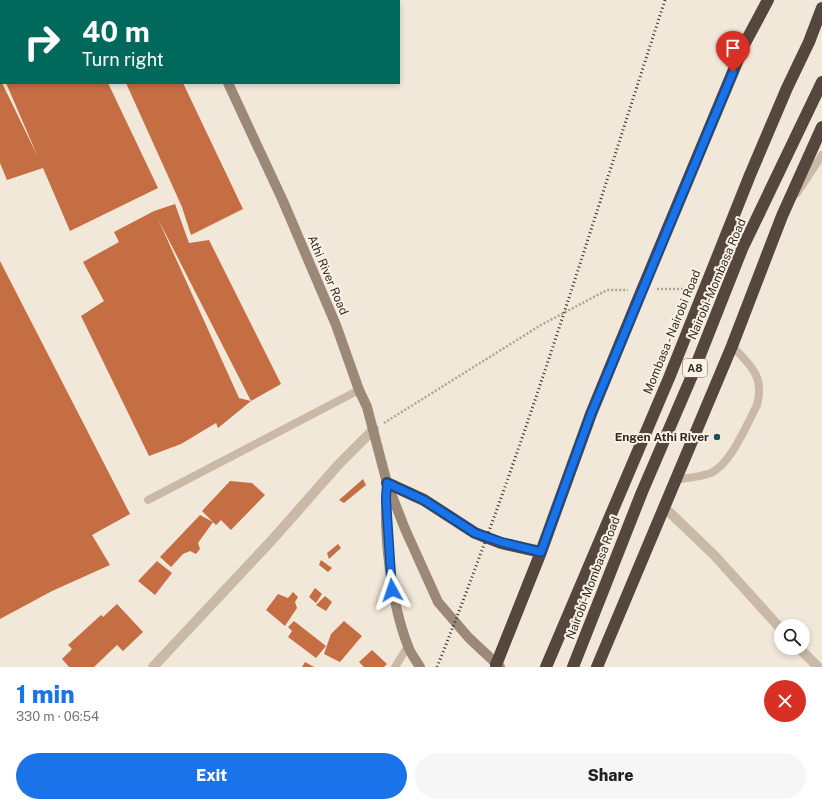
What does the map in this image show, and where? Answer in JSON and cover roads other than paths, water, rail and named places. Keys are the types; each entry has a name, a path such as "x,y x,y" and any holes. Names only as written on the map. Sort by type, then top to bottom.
{"highway":[{"path":"497,666 541,552 591,414 745,44 768,0"},
{"name":"Mombasa - Nairobi Road","path":"546,667 705,289 750,175 822,8"},
{"name":"Nairobi-Mombasa Road","path":"574,662 642,492 691,378 742,249 822,82"},
{"path":"597,667 732,346 782,216 822,127"},
{"path":"387,483 424,500 475,533 501,542 541,552"}],"main road":[{"name":"Athi River Road","path":"228,84 265,161 344,345 374,429 387,483 405,529 438,602 469,638 497,666"},
{"name":"Athi River Road","path":"387,483 386,506 392,590 408,646 420,667"}],"street":[{"path":"153,667 272,540 339,464 374,429"},
{"path":"664,507 715,556 774,621"},
{"path":"806,655 818,667"}],"lane":[{"path":"782,216 822,155"},
{"path":"675,480 711,473 721,466 728,458 757,405 760,390 756,372 732,346"},
{"path":"148,500 359,390"},
{"path":"395,667 408,646"}],"railway":[{"path":"437,667 469,585 529,419 665,0"}],"place":[{"name":"Engen Athi River","path":"717,437"}]}
